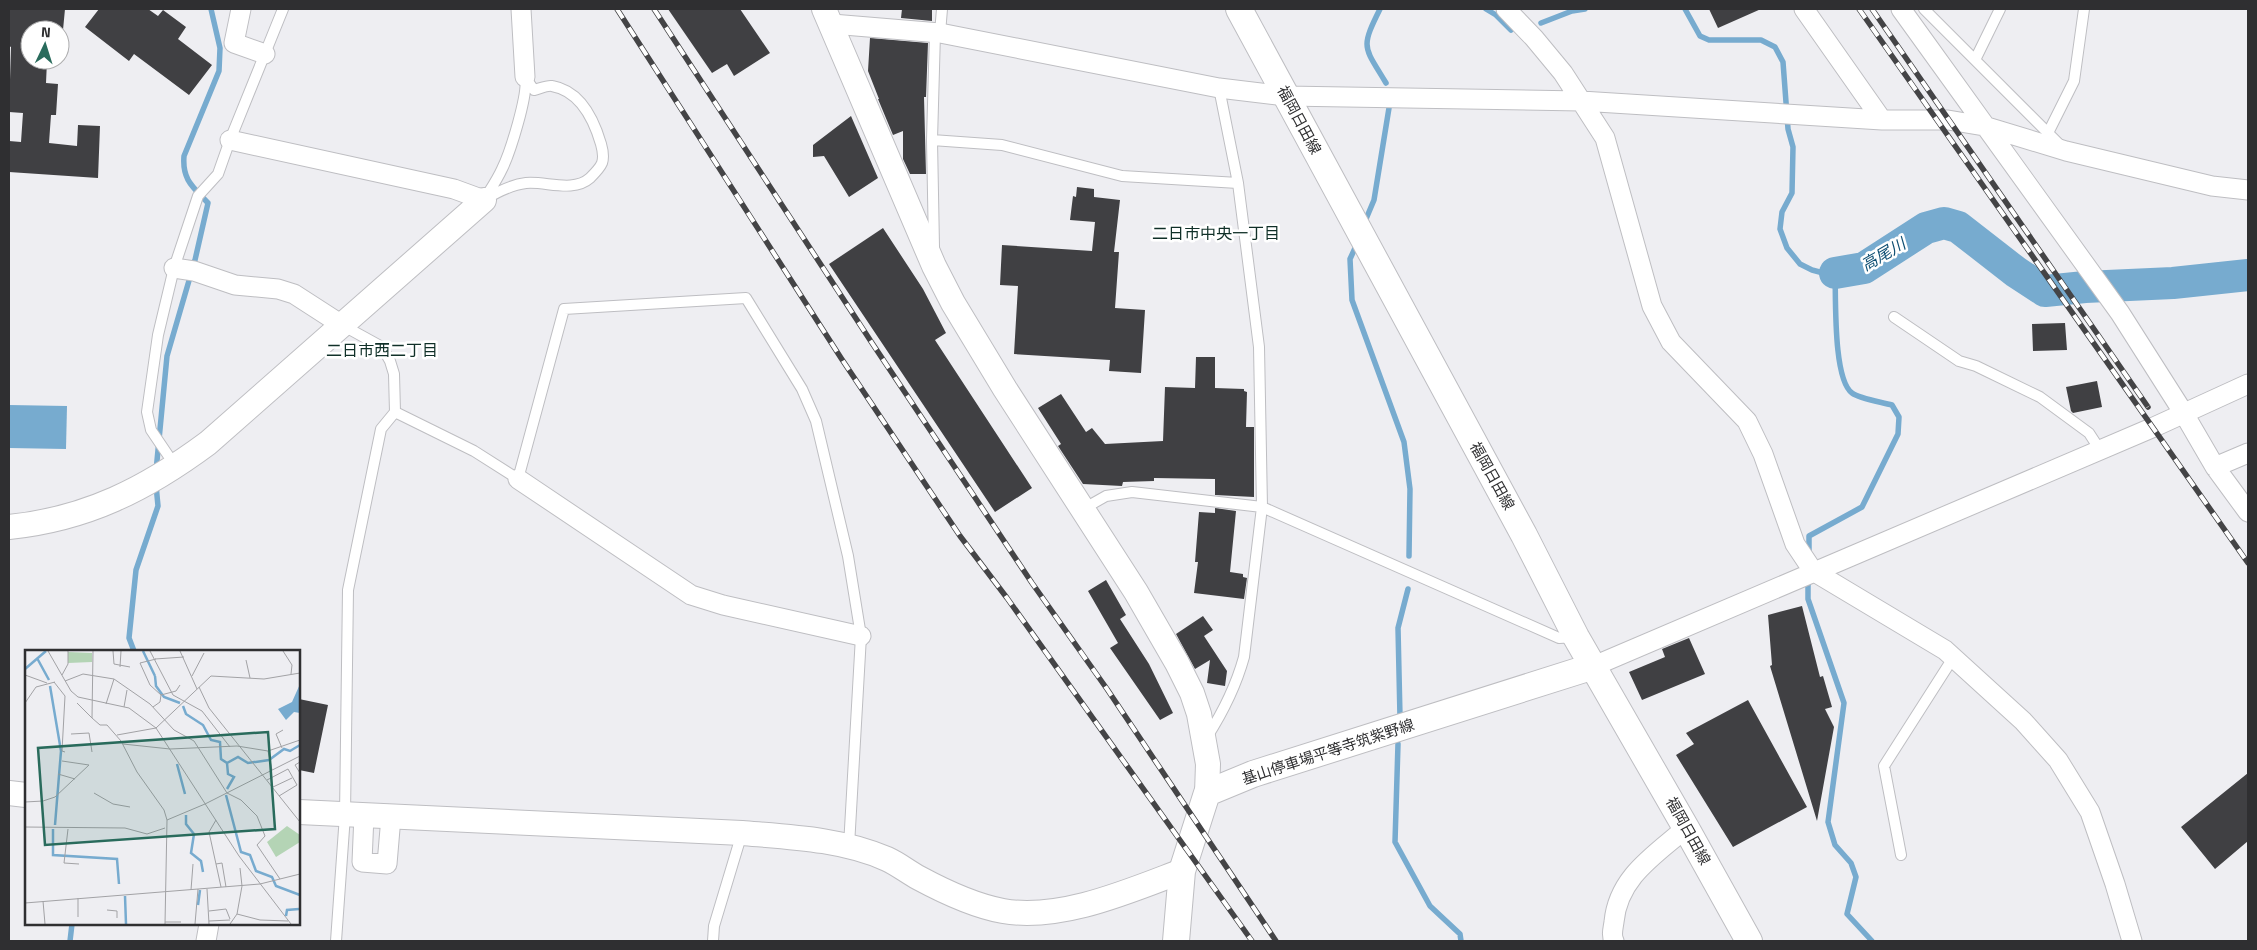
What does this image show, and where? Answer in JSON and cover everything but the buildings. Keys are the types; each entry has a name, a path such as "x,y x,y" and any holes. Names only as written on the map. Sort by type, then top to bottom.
{"main road":[{"name":"福岡日田線","path":"1239,9 1524,535 1576,637 1749,941"},
{"name":"基山停車場平等寺筑紫野線","path":"1207,793 1253,774 1594,666"},
{"path":"1176,941 1182,871 1207,793"}],"street":[{"path":"240,9 234,43 265,54"},
{"path":"521,9 525,78"},
{"path":"1506,9 1545,51 1605,138 1652,306 1671,342 1747,421 1763,454 1795,544 1812,571 1945,650 2023,721 2058,760 2090,812 2132,941"},
{"path":"1804,9 1882,120"},
{"path":"1901,9 2120,313 2184,412 2215,466 2248,512"},
{"path":"828,17 937,33 1219,88 1286,96 1581,101 1797,113 1882,120 1948,120 1984,126 2066,151 2212,186 2248,190"},
{"path":"828,17 934,266 958,311 1082,510 1136,592 1192,693 1205,740 1208,764 1207,793"},
{"path":"9,527 55,520 91,510 137,490 176,468 208,443 484,200 454,189 230,140"},
{"path":"174,268 194,271 235,285 278,289 294,294 342,324"},
{"path":"1594,666 1812,571 2100,450 2248,384"},
{"path":"2215,466 2248,453"},
{"path":"518,479 691,595 722,605 860,636"},
{"path":"9,792 25,795"},
{"path":"300,812 742,832 792,837 849,846 887,859 919,878 965,899 1004,911 1047,912 1073,908 1130,891 1182,871"},
{"path":"355,815 362,862 387,864 391,817"},
{"path":"1614,941 1612,936 1614,916 1626,885 1634,873 1686,828"},
{"path":"206,941 209,925"}],"lane":[{"path":"176,468 151,430 147,412 158,335 174,268 198,196 218,174 283,9"},
{"path":"934,266 932,140 937,33 942,9"},
{"path":"1924,9 2066,151"},
{"path":"1975,60 2000,9"},
{"path":"2048,133 2074,81 2084,9"},
{"path":"484,200 503,168 510,150 525,92 525,78"},
{"path":"484,200 501,190 522,184 566,186 585,181 602,161 602,149 597,131 583,104 569,93 551,86 534,90 525,78"},
{"path":"1205,740 1224,712 1244,657 1262,507 1259,347 1238,183 1219,88"},
{"path":"932,140 1002,145 1122,176 1238,183"},
{"path":"395,412 474,451 518,479 564,309 746,298 802,389 816,421 848,556 860,636 849,846"},
{"path":"1894,317 1959,360 1976,366 2040,397 2089,433 2100,450"},
{"path":"336,941 355,815 348,590 381,429 395,412 394,374 382,347 342,324"},
{"path":"1082,510 1106,496 1132,492 1262,507 1558,638 1576,637"},
{"path":"1901,856 1884,766 1953,658"},
{"path":"713,941 714,926 742,832"}],"water":[{"path":"9,405 67,406 66,449 9,448"}],"waterway":[{"path":"156,471 167,356 195,260 208,203 193,187 187,177 184,156 219,71 220,48 211,9"},
{"path":"1380,9 1369,32 1367,47 1386,83"},
{"path":"1486,9 1496,15 1511,30"},
{"path":"1541,23 1572,11 1585,9"},
{"name":"高尾川","path":"1685,9 1700,36 1709,40 1761,40 1775,47 1783,62 1788,129 1793,147 1792,193 1782,212 1780,229 1787,248 1800,264 1827,274 1835,273 1837,337 1841,372 1846,385 1856,395 1892,405 1899,417 1898,434 1862,507 1809,536 1809,554"},
{"path":"1366,219 1374,200 1389,108"},
{"name":"高尾川","path":"1835,273 1864,268 1926,228 1944,223 1958,227 2016,272 2045,291 2173,283 2248,275"},
{"path":"1356,246 1350,259 1352,300 1404,442 1410,489 1409,556"},
{"path":"134,650 129,638 136,570 158,506 156,485"},
{"path":"1808,578 1808,599 1844,703 1828,822 1835,845 1851,863 1856,877 1847,914 1872,941"},
{"path":"1400,717 1398,628 1408,589"},
{"path":"1398,744 1395,842 1430,906 1460,934 1461,941"},
{"path":"70,941 72,925"}],"railway":[{"path":"617,9 841,358 960,536 1007,598 1252,941"},
{"path":"654,9 872,343 1032,583 1107,689 1276,941"},
{"path":"1859,9 2248,563"},
{"path":"1872,9 2148,407"}],"district":[{"name":"二日市中央一丁目","path":"1216,233"},
{"name":"二日市西二丁目","path":"382,350"}]}
